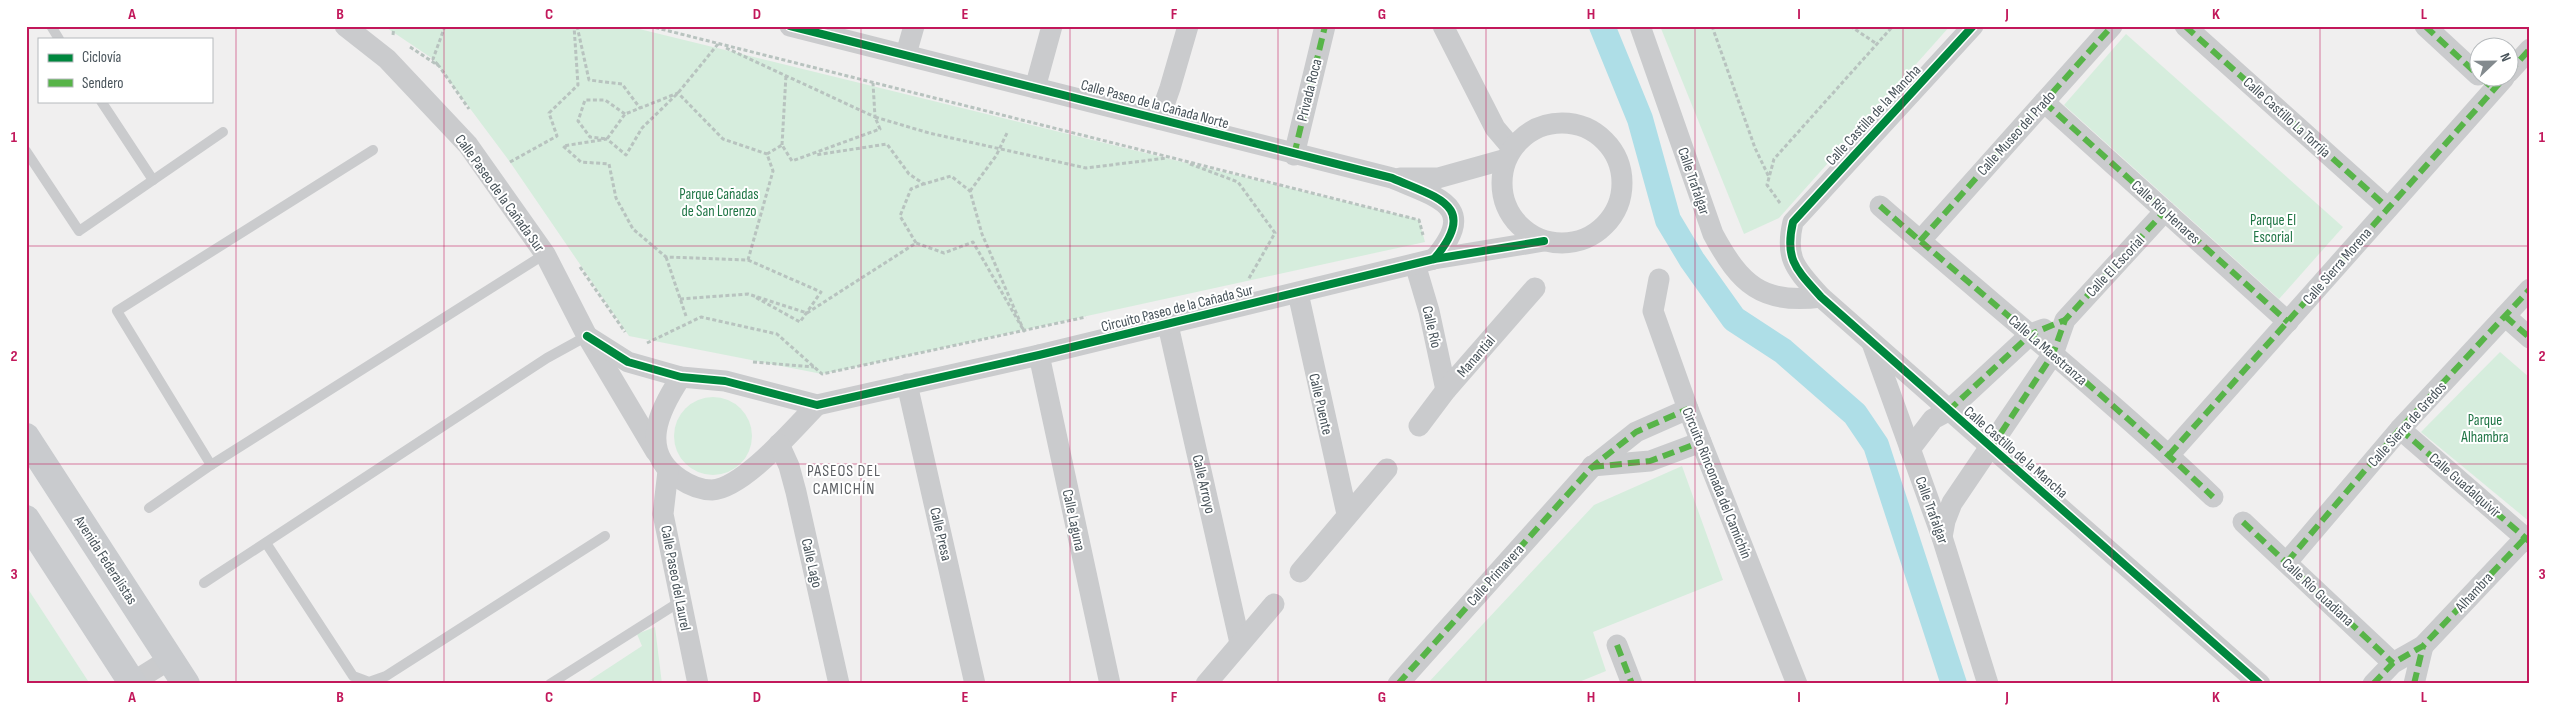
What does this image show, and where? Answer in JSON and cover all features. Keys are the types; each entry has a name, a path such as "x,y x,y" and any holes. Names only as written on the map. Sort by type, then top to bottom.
{"street":[{"name":"Calle Paseo de la Cañada Sur","path":"345,26 387,59 468,145 545,254 587,336 668,472"},
{"name":"Calle Paseo de la Cañada Norte","path":"790,26 906,54 1294,155 1392,178 1446,204 1455,217 1454,232 1425,255"},
{"path":"906,54 914,26"},
{"path":"1035,88 1052,26"},
{"path":"1159,119 1188,26"},
{"name":"Privada Roca","path":"1294,155 1325,26"},
{"path":"1443,26 1495,128 1510,153"},
{"name":"Calle Trafalgar","path":"1640,26 1713,234 1728,264 1750,286 1776,297 1799,300 1821,297"},
{"name":"Calle Castilla de la Mancha","path":"1793,222 1973,26"},
{"name":"Calle Museo del Prado","path":"1920,241 2112,26"},
{"name":"Calle Castillo La Torrija","path":"2185,26 2388,208"},
{"path":"2425,26 2468,62"},
{"path":"2518,63 2530,50"},
{"name":"Calle Sierra Morena","path":"2170,455 2388,208 2483,88"},
{"name":"Calle Río Henares","path":"2044,102 2288,322"},
{"path":"1569,123 1590,130 1607,144 1618,162 1622,184 1618,205 1606,224 1590,237 1569,243 1544,241 1522,228 1507,208 1501,183 1510,153 1528,133 1548,124 1569,123"},
{"name":"Calle Paseo de la Cañada Norte","path":"1392,178 1438,178 1510,153"},
{"name":"Calle La Maestranza","path":"1880,206 2170,455 2213,497"},
{"name":"Calle El Escorial","path":"1942,537 1952,503 2053,354 2065,320 2165,211"},
{"name":"Calle Castillo de la Mancha","path":"1793,222 1789,241 1796,268 1821,297 1870,338 1948,411 2260,684"},
{"name":"Circuito Paseo de la Cañada Sur","path":"817,405 1168,325 1298,293 1425,255 1544,241"},
{"name":"Calle Río","path":"1425,255 1446,390"},
{"name":"Circuito Rinconada del Camichín","path":"1659,279 1653,311 1688,409 1797,684"},
{"name":"Manantial","path":"1419,426 1446,390 1535,288"},
{"name":"Calle Sierra de Gredos","path":"2286,562 2400,429 2530,288"},
{"name":"Calle Puente","path":"1298,293 1346,514"},
{"path":"2505,316 2530,338"},
{"name":"Calle El Escorial","path":"1910,449 1933,419 1948,411 2031,334 2065,320"},
{"name":"Calle Arroyo","path":"1168,325 1240,643"},
{"path":"587,336 628,362 681,377 725,381 817,405 759,463 734,482 712,490 692,486 668,472"},
{"name":"Calle Trafalgar","path":"1870,338 1942,537 1988,684"},
{"name":"Calle Laguna","path":"1039,355 1110,684"},
{"path":"656,452 656,429 662,408 681,377"},
{"name":"Calle Presa","path":"907,384 975,684"},
{"name":"Calle Primavera","path":"1398,684 1592,466 1636,432 1688,409"},
{"name":"Calle Guadalquivir","path":"2400,429 2527,540"},
{"name":"Avenida Federalistas","path":"26,437 186,684"},
{"path":"1592,466 1650,461 1701,442"},
{"name":"Calle Lago","path":"779,444 789,466 796,492 839,684"},
{"path":"1300,572 1346,514 1386,469"},
{"name":"Calle Paseo del Laurel","path":"668,472 664,514 698,684"},
{"path":"26,519 132,683 170,659"},
{"name":"Calle Río Guadiana","path":"2243,522 2393,663"},
{"name":"Alhambra","path":"2373,684 2393,663 2423,646 2527,540"},
{"path":"1206,684 1274,604"},
{"path":"1617,645 1631,683"},
{"path":"2415,683 2423,646"}],"lane":[{"path":"51,26 58,38"},
{"path":"102,102 153,180"},
{"path":"26,151 79,231 223,132"},
{"path":"211,465 117,311 373,150"},
{"path":"148,508 211,465 545,254"},
{"path":"204,583 547,358 587,336"},
{"path":"266,543 353,676 369,682 386,676 605,536"},
{"path":"550,684 681,601"}],"path":[{"path":"445,26 433,59 474,115"},
{"path":"575,26 589,80 622,84 640,108"},
{"path":"508,164 503,155 510,162 557,136 549,113 578,85 575,26"},
{"path":"648,26 1419,220 1425,255"},
{"path":"1712,26 1755,148 1769,178 1774,159 1893,26"},
{"path":"1850,26 1877,44"},
{"path":"393,36 401,41"},
{"path":"625,114 606,100 585,100 578,121 590,137 607,139 626,155 642,128 678,93 718,44"},
{"path":"718,44 875,117 929,133 1086,168 1171,158 1238,182 1274,233 1247,282"},
{"path":"408,46 439,66"},
{"path":"786,75 782,145 792,161 880,129 875,117 873,83"},
{"path":"678,93 625,114 607,139 564,146 581,162 609,164 616,198 633,229 666,257 686,316"},
{"path":"678,93 723,139 767,154 782,145"},
{"path":"970,191 999,149 1007,133"},
{"path":"807,156 887,144 909,174 924,184"},
{"path":"748,260 773,171 767,154"},
{"path":"951,176 970,191 982,234 1024,331 973,242 944,253 916,243 900,216 911,189 951,176"},
{"path":"807,313 916,243"},
{"path":"666,257 748,260 821,292 800,322 748,294"},
{"path":"577,263 629,336"},
{"path":"1242,283 1256,280"},
{"path":"680,299 748,294 807,313"},
{"path":"646,344 701,317 777,334 822,374 1092,316"},
{"path":"638,340 654,346"},
{"path":"751,362 814,367"}],"green space":[{"name":"Parque Cañadas de San Lorenzo","path":"384,26 627,26 1419,220 1425,242 822,374 629,336 510,162 433,59"},
{"path":"1660,26 1950,26 1779,218 1744,234"},
{"name":"Parque El Escorial","path":"2126,34 2343,227 2279,299 2064,105"},
{"name":"Parque Alhambra","path":"2500,352 2530,378 2530,522 2421,432"},
{"path":"705,397 721,397 735,403 746,414 752,428 752,444 746,458 735,469 721,475 705,475 691,469 680,458 674,444 674,428 680,414 691,403"},
{"path":"1682,466 1723,580 1593,632 1606,671 1574,684 1427,684 1594,505"},
{"path":"26,586 90,684 26,684"},
{"path":"655,627 662,684 584,684 642,646 637,634"}],"waterway":[{"path":"1602,26 1640,119 1668,220 1692,260 1734,319 1783,351 1855,414 1876,445 1954,684"}],"marked path":[{"path":"1294,155 1325,26"},
{"path":"1920,241 2112,26"},
{"path":"2185,26 2388,208"},
{"path":"2425,26 2468,66"},
{"path":"2518,62 2530,49"},
{"path":"2169,455 2495,88"},
{"path":"2044,102 2288,322"},
{"path":"1880,206 2090,386 2213,497"},
{"path":"1991,448 2053,354 2065,320 2165,211"},
{"path":"2287,562 2400,429 2530,289"},
{"path":"2505,316 2530,338"},
{"path":"1948,411 2031,334 2065,320"},
{"path":"1398,684 1592,467 1636,432 1688,409"},
{"path":"2400,429 2530,542"},
{"path":"1592,467 1650,461 1701,442"},
{"path":"2243,522 2393,663"},
{"path":"2373,684 2393,663 2423,646 2525,538"},
{"path":"1617,645 1632,684"},
{"path":"2414,684 2423,646"}],"cycle path":[{"path":"790,26 1392,178 1437,198 1447,206 1453,215 1453,226 1447,241 1434,259"},
{"path":"1973,26 1793,222 1790,246 1795,264 1821,297 2260,684"},
{"path":"587,336 628,362 681,377 725,381 817,405 1039,355 1434,259 1544,241"}],"district":[{"name":"PASEOS DEL CAMICHÍN","path":"844,479"}]}
